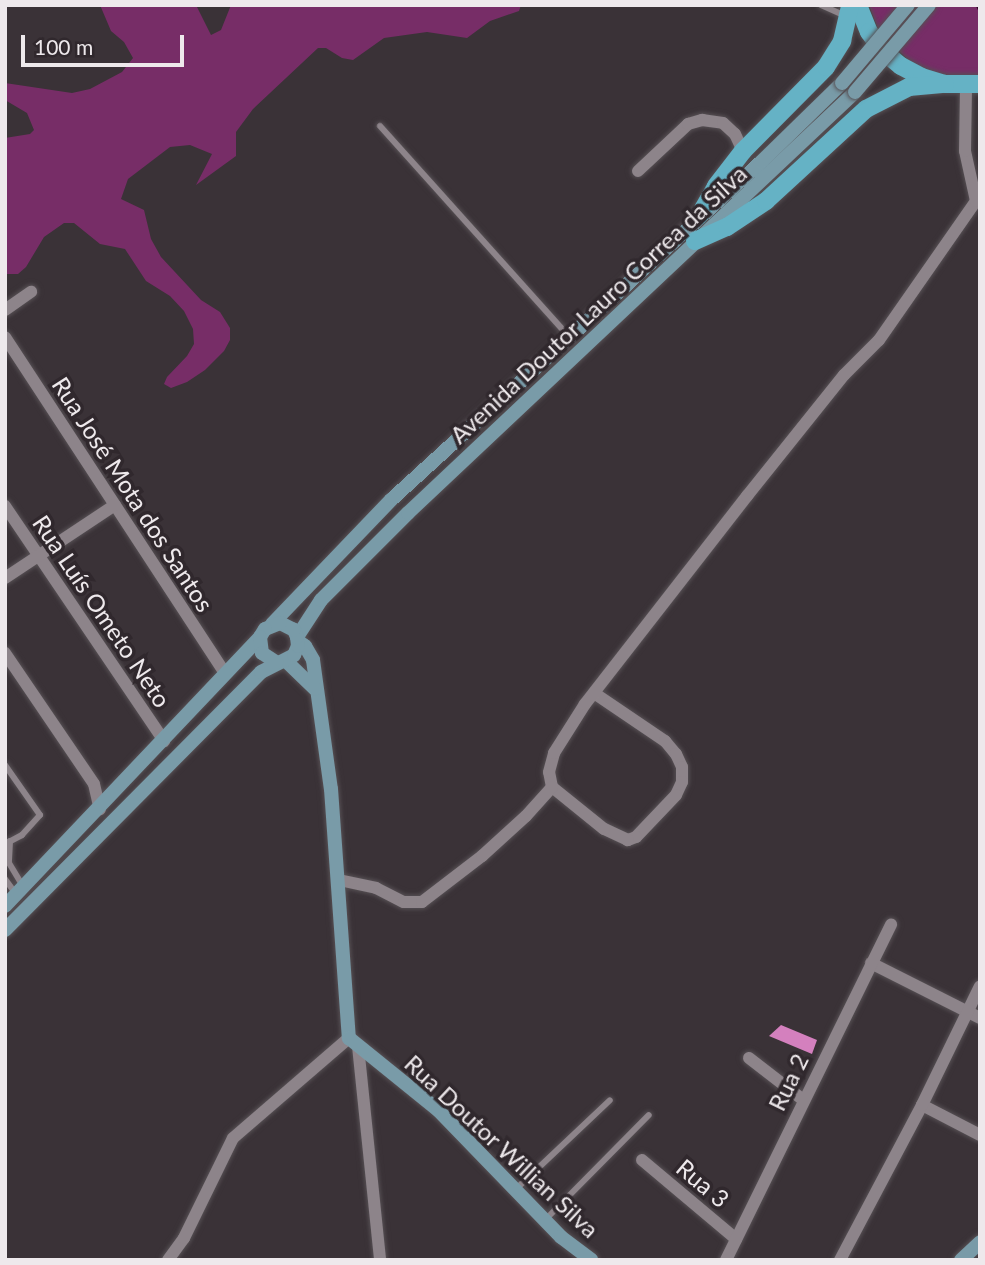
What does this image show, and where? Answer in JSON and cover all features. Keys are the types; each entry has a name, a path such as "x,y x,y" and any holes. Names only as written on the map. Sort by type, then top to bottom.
{"main road":[{"name":"Avenida Doutor Lauro Correa da Silva","path":"272,624 392,499 761,162 842,83 908,5"},
{"name":"Avenida Doutor Lauro Correa da Silva","path":"298,639 321,600 408,513 855,92 929,5"},
{"path":"852,9 883,51 901,66 922,78 945,84"},
{"path":"699,216 716,186 743,150 826,67 842,41 852,9"},
{"path":"695,241 727,227 766,201 866,108 909,88 945,84 973,85"},
{"path":"5,906 100,809 272,624 287,625 313,660 331,789 354,1042"},
{"path":"260,637 262,653 281,661 316,690"},
{"path":"5,930 261,672 294,655 298,639"},
{"name":"Rua Doutor Willian Silva","path":"354,1042 438,1110 544,1221 592,1260"},
{"path":"961,1260 980,1242"}],"street":[{"path":"973,85 965,151 980,216"},
{"path":"638,171 688,124 702,120 723,123 735,134 743,150"},
{"path":"594,693 664,741 677,754 682,767 680,788 636,837 628,841 604,829 552,787 549,772 554,753 594,693 844,374 879,340 976,201"},
{"path":"5,310 31,292"},
{"name":"Rua José Mota dos Santos","path":"5,337 225,673"},
{"path":"5,578 115,505"},
{"name":"Rua Luís Ometo Neto","path":"5,506 164,741"},
{"path":"5,653 94,784 100,809"},
{"path":"339,880 376,888 404,902 422,902 441,891 491,848 552,787"},
{"name":"Rua 2","path":"726,1260 802,1098 891,924"},
{"path":"872,963 980,1018"},
{"path":"840,1260 922,1105 980,986"},
{"path":"168,1260 184,1238 233,1138 354,1042"},
{"path":"354,1042 380,1260"},
{"path":"750,1058 802,1098"},
{"path":"922,1105 980,1135"},
{"name":"Rua 3","path":"642,1160 736,1239"}],"lane":[{"path":"821,5 852,9"},
{"path":"380,126 569,337"},
{"path":"5,765 40,815 22,835 8,843 9,863 20,890"},
{"path":"5,879 20,890"},
{"path":"514,1191 610,1100"},
{"path":"544,1221 649,1115"}],"shaded area":[{"path":"100,5 196,5 211,35 221,30 231,5 521,5 519,11 490,21 467,38 427,32 384,38 353,60 342,58 326,48 318,48 253,109 236,132 236,156 196,185 212,154 190,145 170,147 128,179 121,199 144,210 151,239 161,257 201,300 220,312 230,328 230,340 224,351 205,370 187,382 171,388 164,384 194,344 193,329 184,311 170,296 146,281 125,249 100,244 74,223 64,223 44,237 26,267 18,274 5,274 5,138 30,134 34,130 27,113 5,100 5,83 72,93 90,89 122,72 133,58 124,42 111,31"},
{"path":"869,5 980,5 980,76 948,76 923,69 907,59 878,29"}],"building":[{"path":"781,1025 817,1040 812,1054 769,1036"}],"waterway":[{"path":"978,5 980,9"}]}
